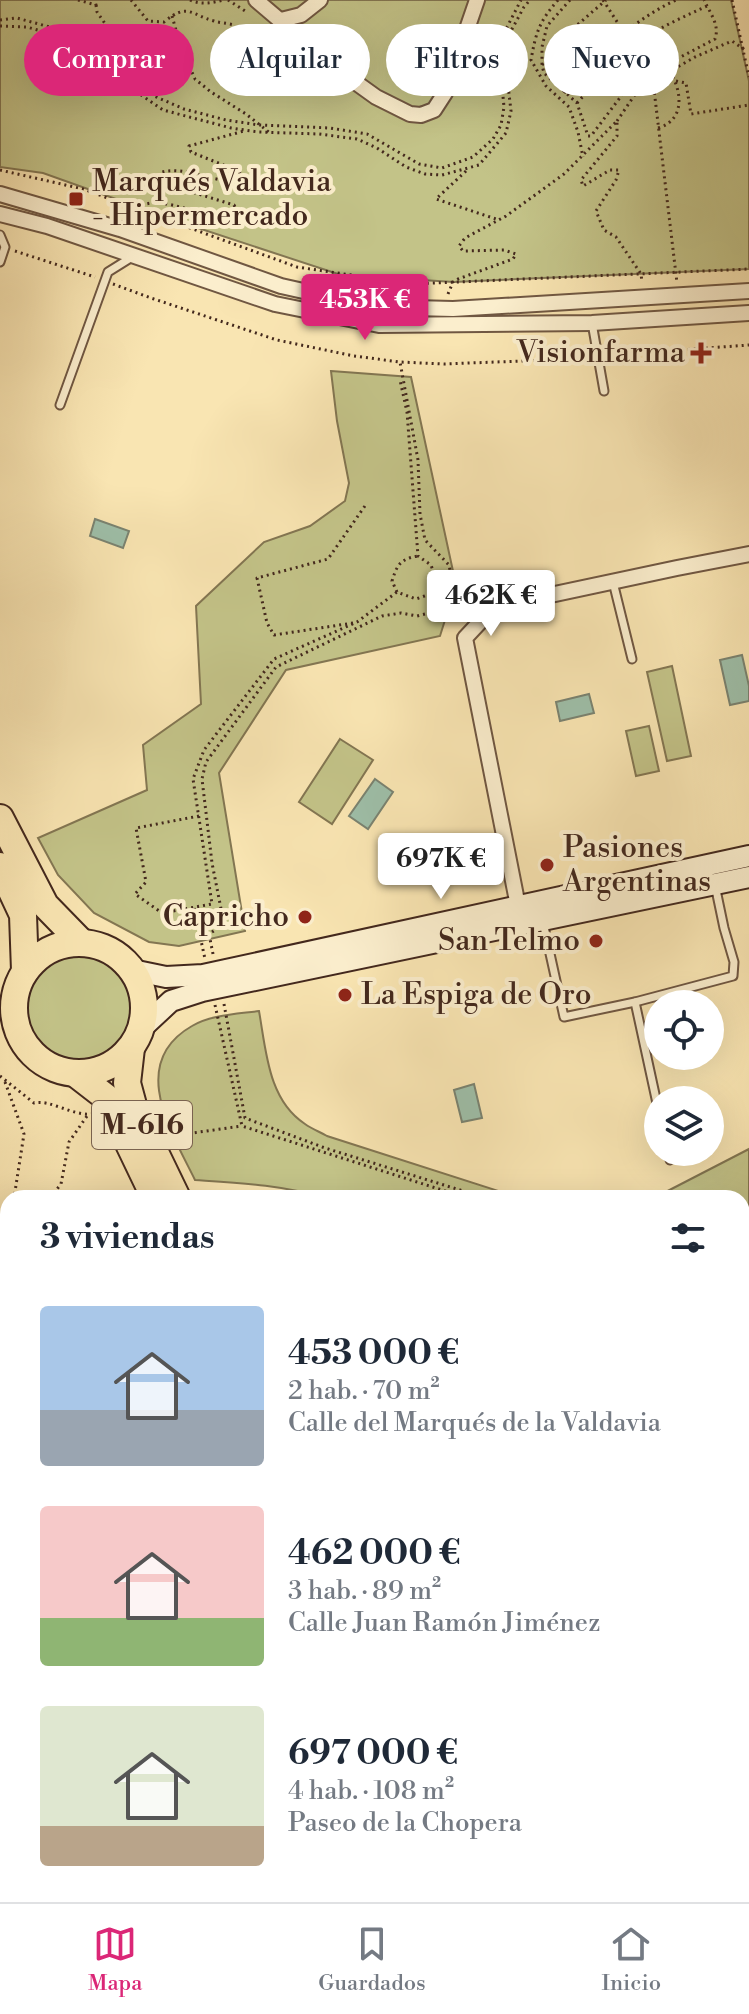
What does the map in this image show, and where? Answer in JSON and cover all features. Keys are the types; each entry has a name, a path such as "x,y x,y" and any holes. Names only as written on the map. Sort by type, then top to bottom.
{"highway":[{"path":"0,818 45,905 82,943"},
{"name":"M-616","path":"0,866 23,915 25,971 13,1008 16,1028 25,1046 39,1060 56,1070 76,1074 97,1071 116,1062 136,1038"},
{"path":"25,971 41,955 61,945 82,943 110,951 132,970"},
{"name":"M-616","path":"132,970 141,988 145,1008 127,1083 134,1109 173,1190"},
{"name":"M-616","path":"76,1074 107,1098 151,1190"}],"main road":[{"path":"136,1038 171,1001 214,981 518,906 749,856"},
{"path":"132,970 166,977 214,981 542,920 749,877"}],"street":[{"path":"256,0 337,69 376,97 410,114 421,115 434,110 446,96"},
{"path":"281,20 301,15 320,0"},
{"path":"469,24 477,0"},
{"path":"0,194 120,229 281,286 375,307 448,309 749,291"},
{"path":"0,214 136,255 275,304 379,325 592,323 749,313"},
{"path":"518,906 465,638 494,607 749,554"}],"lane":[{"path":"0,235 5,247 0,262"},
{"path":"60,405 108,272 136,255"},
{"path":"592,323 604,391"},
{"path":"613,582 632,659"},
{"path":"542,920 564,1017 733,976 734,962 715,884"},
{"path":"635,1002 653,1086"}],"path":[{"path":"78,0 96,2 97,12 105,24"},
{"path":"131,0 148,21 164,22 183,11 229,24"},
{"path":"190,0 197,3 225,0 254,17"},
{"path":"508,24 521,0"},
{"path":"515,24 530,0"},
{"path":"558,0 536,31 531,60 546,86 569,107 583,157"},
{"path":"544,73 542,47 547,26 570,0"},
{"path":"542,65 604,0 619,24"},
{"path":"637,24 676,0"},
{"path":"679,58 717,35 714,19 704,0"},
{"path":"732,0 749,77"},
{"path":"671,24 707,6"},
{"path":"172,16 181,48 195,79 270,133"},
{"path":"0,20 17,18 37,24"},
{"path":"0,26 27,27 87,48 131,88 163,110 245,130 357,139 406,167 425,174 442,175 479,165 506,133 511,111 509,96"},
{"path":"679,65 732,41 744,49"},
{"path":"679,82 686,83 691,114 749,105"},
{"path":"658,128 667,125 676,114 681,97 679,91"},
{"path":"154,96 184,109 226,120 367,134 419,164 442,168 473,157 493,139 501,125 504,96"},
{"path":"568,96 577,103 594,145"},
{"path":"577,103 584,96"},
{"path":"591,136 621,96"},
{"path":"448,309 448,291 453,282 513,259 516,254 504,250 463,251 459,246 465,238 500,220 564,174 617,121 634,96"},
{"path":"655,96 678,296"},
{"path":"617,121 617,136 581,180 583,186 610,170 619,170 596,211 604,230 616,237 641,274 643,298"},
{"path":"120,229 134,208 154,203 210,213 231,214 237,211 234,205 169,185 160,178 159,173 166,170 236,181 245,177 238,171 191,152 189,146 245,130"},
{"path":"469,168 436,199 500,220"},
{"path":"0,170 83,189 297,267 412,284 749,269"},
{"path":"5,247 277,340 354,356 444,364 548,360 749,345"},
{"path":"242,1126 214,981 209,934 224,924 212,863 202,779 206,762 276,667 382,616 401,613 417,616 437,611 449,594 452,580 449,565 425,540 420,514 418,460 400,362"},
{"path":"400,380 407,412 418,556"},
{"path":"357,622 274,635 267,623 257,578 328,559 367,503"},
{"path":"418,556 431,565 437,582 430,594 416,599 397,592 392,581 396,567 406,558 418,556"},
{"path":"199,816 136,828 146,882 135,894 162,913 212,904 199,816 193,779 204,750 274,659 357,622 397,592"},
{"path":"194,908 245,1118 325,1148 460,1190"},
{"path":"2,1078 34,1103 42,1101 60,1109 88,1115 102,1112 110,1124 118,1121"},
{"path":"2,1078 24,1134 15,1190"},
{"path":"56,1190 61,1184 69,1142 88,1115"},
{"path":"173,1135 242,1126 442,1190"}],"green space":[{"path":"0,0 731,0 749,81 749,269 454,282 341,275 43,173 0,167"},
{"path":"331,371 411,377 456,585 440,636 286,670 219,773 245,931 179,946 149,942 94,913 58,875 38,838 147,790 143,745 201,704 196,606 264,542 310,526 345,501 349,483"},
{"path":"672,666 691,756 667,761 647,672"},
{"path":"649,726 659,771 636,776 626,731"},
{"path":"340,739 373,760 332,824 299,802"},
{"path":"78,954 98,958 116,969 127,987 131,1007 127,1027 116,1045 98,1056 78,1060 58,1056 40,1045 29,1027 25,1007 29,987 40,969 58,958"},
{"path":"259,1011 276,1088 283,1102 305,1124 327,1136 495,1190 291,1190 195,1180 167,1120 158,1079 162,1059 173,1041 199,1022"},
{"path":"749,1149 749,1190 670,1190 716,1166 724,1166 724,1162"}],"shaded area":[{"path":"95,519 129,531 123,548 90,536"},
{"path":"742,655 749,701 730,705 720,660"},
{"path":"589,694 594,713 560,721 556,702"},
{"path":"375,779 393,792 368,829 349,816"},
{"path":"474,1084 482,1118 462,1122 454,1090"}],"place":[{"name":"Marqués Valdavia - Hipermercado","path":"76,199"},
{"name":"Visionfarma","path":"701,353"},
{"name":"Pasiones Argentinas","path":"547,865"},
{"name":"Capricho","path":"305,917"},
{"name":"San Telmo","path":"596,941"},
{"name":"La Espiga de Oro","path":"345,995"}]}
